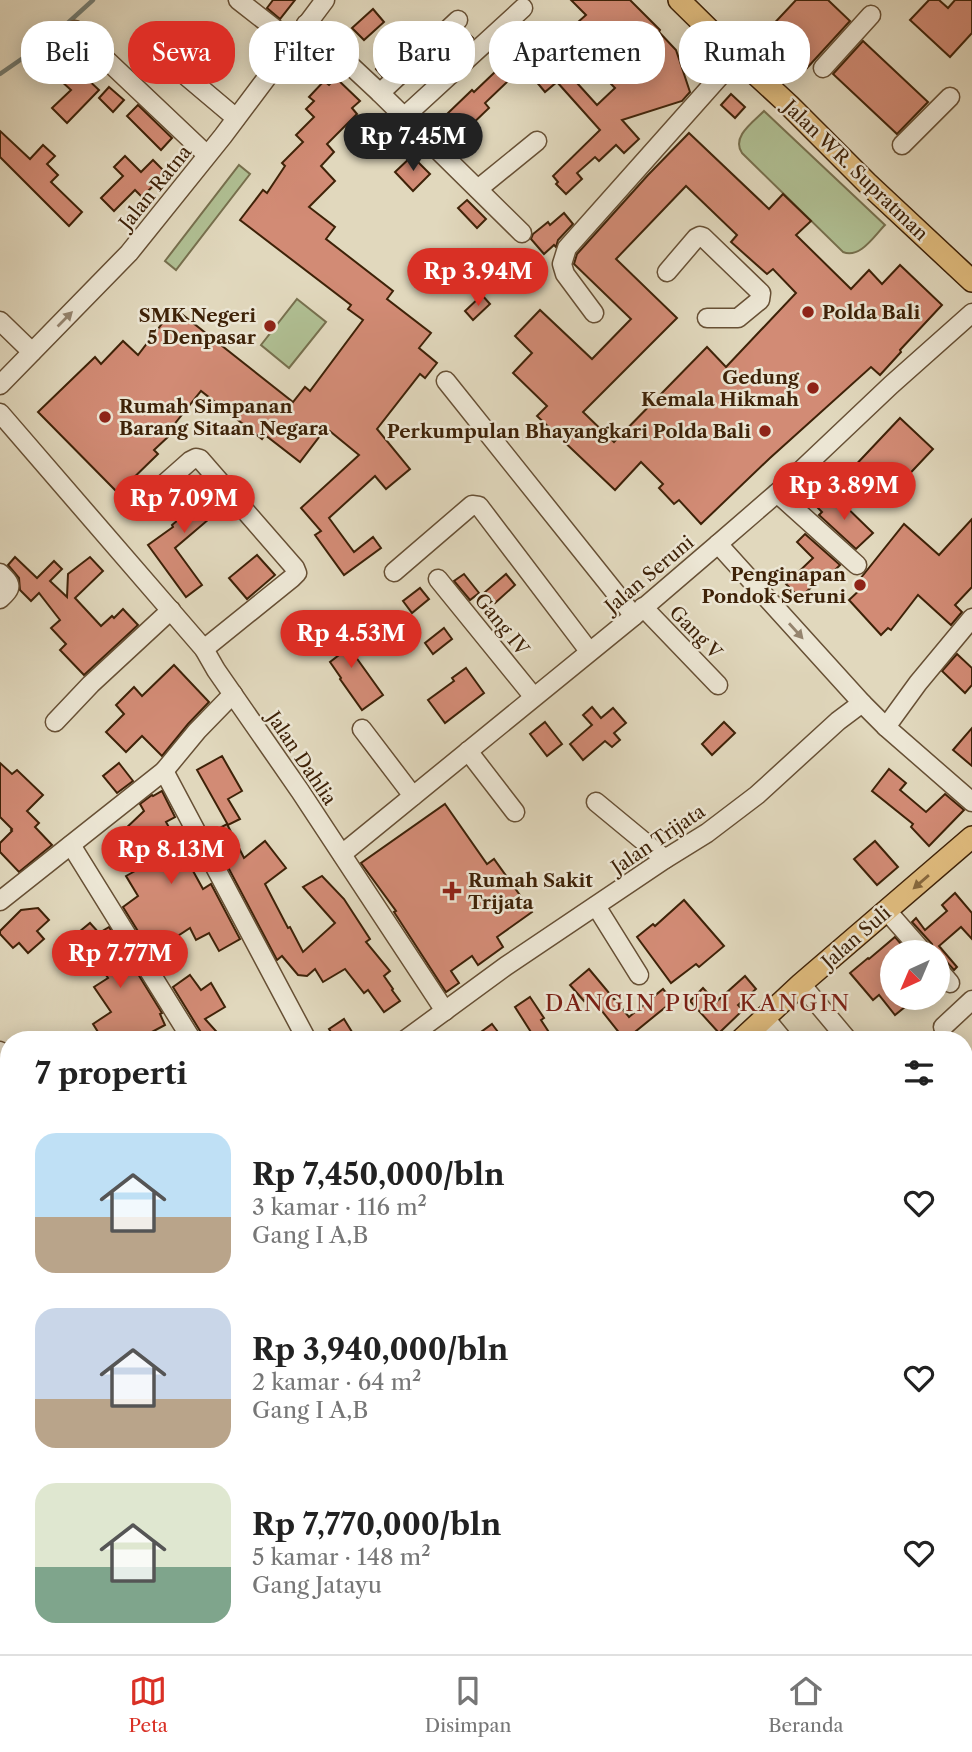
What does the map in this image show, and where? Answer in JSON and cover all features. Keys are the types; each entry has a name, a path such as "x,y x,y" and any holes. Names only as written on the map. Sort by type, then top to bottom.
{"main road":[{"name":"Jalan WR. Supratman","path":"679,0 700,21"},
{"name":"Jalan WR. Supratman","path":"766,84 867,183 967,274"},
{"name":"Jalan Suli","path":"753,1031 801,984 972,837"}],"street":[{"path":"239,0 266,21"},
{"name":"Jalan Ratna","path":"308,21 325,0"},
{"path":"404,117 523,8"},
{"path":"823,68 871,15"},
{"path":"380,93 458,20"},
{"path":"114,67 207,155"},
{"path":"359,73 522,233"},
{"path":"196,84 236,118"},
{"name":"Jalan Ratna","path":"0,385 129,253 261,84"},
{"path":"594,313 565,274 562,264 567,248 713,84"},
{"path":"902,145 950,97"},
{"path":"478,189 537,141"},
{"path":"667,272 700,236 761,293 760,300 738,318 707,318"},
{"name":"Jalan Seruni","path":"342,854 718,544 972,313"},
{"path":"0,321 32,352"},
{"name":"Gang V","path":"446,381 638,611 718,685"},
{"name":"Jalan Dahlia","path":"0,413 204,649 445,1011"},
{"path":"155,492 190,461 200,459 297,573 204,649"},
{"path":"777,493 857,565"},
{"path":"394,572 472,505 479,506 589,651"},
{"path":"718,544 862,703 972,802"},
{"path":"0,573 10,587 0,599"},
{"name":"Gang IV","path":"438,579 533,696"},
{"path":"55,722 91,684 171,610"},
{"path":"886,727 918,683 972,618"},
{"path":"2,894 71,845 164,771 197,731 233,694"},
{"name":"Jalan Trijata","path":"417,1031 506,966 707,833 757,795 838,721 862,703"},
{"path":"362,729 413,796"},
{"path":"468,751 515,812"},
{"path":"164,771 302,1031"},
{"path":"596,802 665,859"},
{"path":"71,845 185,1031"},
{"path":"596,906 639,975"},
{"path":"887,911 913,940"},
{"path":"801,984 840,1031"},
{"path":"943,1027 972,1000"},
{"path":"765,1018 776,1031"}],"green space":[{"path":"764,111 885,225 861,249 843,252 742,153 739,147 741,136"},
{"path":"239,165 250,174 176,270 165,261"},
{"path":"297,299 326,322 289,368 261,345"}],"building":[{"path":"273,0 295,0 280,19 267,8"},
{"path":"571,0 630,0 651,21 579,21 586,15"},
{"path":"796,0 828,0 850,21 810,65 810,21 776,21"},
{"path":"929,0 939,0 948,8 955,0 972,0 972,33 950,57 910,20"},
{"path":"373,9 383,21 373,21 373,32 364,40 359,35 359,22"},
{"path":"665,38 676,50 679,59 679,84 687,84 690,92 682,101 622,120 639,139 624,153 616,145 599,161 595,157 577,173 582,179 566,194 556,184 558,182 553,176 600,130 559,84 578,84 597,105 615,88 611,84 665,84"},
{"path":"863,41 928,102 897,134 833,74"},
{"path":"489,78 489,84 505,84 485,103 489,108 464,132 447,114 472,90 474,92"},
{"path":"64,84 93,84 99,90 67,123 52,108 71,90"},
{"path":"321,84 342,84 360,101 352,108 357,114 327,144 334,152 321,166 335,181 309,207 335,227 326,239 393,291 387,299 431,333 419,348 437,363 425,378 420,374 377,429 410,469 386,489 375,476 329,518 354,552 373,537 381,548 344,575 315,535 321,531 301,508 359,455 326,428 300,462 265,435 262,439 201,391 169,431 171,434 154,450 158,454 118,493 38,412 95,357 101,364 123,341 138,355 174,308 293,402 305,387 310,391 363,320 348,309 351,305 240,220 263,190 267,193 285,166 282,163 303,142 296,135 314,117 306,109 314,101 309,97"},
{"path":"538,84 555,84 545,92"},
{"path":"109,87 124,100 113,112 99,98"},
{"path":"731,94 745,107 735,118 721,105"},
{"path":"138,105 172,138 161,150 127,116"},
{"path":"0,131 30,159 43,145 55,156 47,164 58,175 51,182 82,212 69,226 0,157"},
{"path":"689,133 769,209 783,194 811,221 796,235 851,289 869,270 882,284 900,265 942,305 880,375 871,367 701,524 679,500 674,504 659,488 663,484 641,462 615,490 537,416 547,406 513,373 532,353 515,336 540,310 592,359 631,319 574,264 577,254","holes":["686,186 737,235 731,242 767,274 773,269 796,293 726,367 707,347 614,442 583,412 677,318 616,259"]},
{"path":"125,156 141,172 153,160 166,173 142,197 135,190 114,211 101,198 123,176 114,167"},
{"path":"412,156 430,174 413,191 395,172"},
{"path":"467,200 486,219 477,228 458,208"},
{"path":"564,213 573,224 558,240 556,247 554,245 544,254 531,239 533,234"},
{"path":"482,295 490,304 473,320 465,311"},
{"path":"900,418 933,449 882,503 849,472"},
{"path":"185,481 203,499 210,494 222,508 175,548 202,585 186,597 148,545 173,527 184,515 166,497"},
{"path":"828,497 833,500 836,497 873,533 856,549 819,515 822,512 818,508"},
{"path":"972,519 972,587 955,605 962,612 951,625 918,595 891,630 888,628 881,635 849,600 866,584 860,579 904,524 939,555"},
{"path":"805,534 840,565 830,575 827,572 800,598 786,584 813,558 797,542"},
{"path":"257,555 275,575 247,599 229,578"},
{"path":"15,557 37,578 54,561 62,569 50,581 67,597 68,574 90,557 103,571 75,598 101,626 123,609 138,625 84,675 60,650 66,644 51,628 60,620 39,593 31,601 20,590 19,578 8,565"},
{"path":"464,574 479,593 470,600 454,581"},
{"path":"506,574 515,585 495,603 485,592"},
{"path":"420,588 429,599 412,613 403,601"},
{"path":"330,621 383,695 362,710 330,662 339,655 320,628"},
{"path":"444,628 452,639 433,654 425,643"},
{"path":"957,654 972,668 972,685 965,693 942,671"},
{"path":"174,665 209,702 162,756 142,736 126,752 106,732 124,714 116,705 134,687 142,696"},
{"path":"466,668 484,693 445,723 428,700 454,681 452,678"},
{"path":"592,707 601,718 613,708 626,723 614,733 620,740 612,747 605,741 583,760 570,744 592,725 583,715"},
{"path":"545,722 562,744 547,756 530,734"},
{"path":"724,722 735,733 712,755 702,744"},
{"path":"972,728 972,766 953,750"},
{"path":"222,756 242,791 228,799 240,819 228,825 197,770"},
{"path":"0,763 12,774 17,770 43,795 27,811 39,823 35,827 52,845 19,872 0,852 0,843 12,829 0,817"},
{"path":"119,763 133,781 117,793 103,776"},
{"path":"889,769 906,783 900,790 926,812 945,794 964,810 929,846 911,827 913,824 872,791"},
{"path":"162,791 175,817 166,822 203,889 211,884 240,939 219,951 209,933 196,940 190,928 167,943 165,939 149,949 123,907 138,896 126,876 153,861 135,839 133,841 123,831 144,811 140,804"},
{"name":"Rumah Sakit Trijata","path":"445,804 487,864 494,859 532,912 497,937 503,947 478,965 472,956 451,971 459,983 446,992 394,912 396,911 361,863"},
{"path":"227,824 244,858 265,841 286,868 265,884 303,952 335,923 303,887 322,876 344,899 370,939 366,942 390,971 384,976 400,1001 384,1012 368,990 364,993 345,969 323,982 315,969 307,976 298,975 282,956 277,960 210,833"},
{"path":"875,841 898,867 877,885 854,859"},
{"path":"955,893 972,913 972,939 961,927 946,940 928,940 912,922 916,918 925,930 947,911 942,905"},
{"path":"684,900 724,946 699,967 696,964 671,983 637,937 653,924 655,926"},
{"path":"38,908 49,920 37,931 44,939 28,953 19,943 13,948 0,931 21,910"},
{"path":"90,923 99,933 109,927 162,1013 160,1014 165,1025 154,1031 97,1031 93,1024 111,1012 94,987 108,978 84,943 82,945 74,936"},
{"path":"880,950 880,996 873,1000 850,973"},
{"path":"950,959 957,967 954,970 950,966"},
{"path":"589,969 629,1017 663,989 673,1001 636,1031 618,1031 590,996 584,1001 570,985"},
{"path":"190,975 201,990 211,983 225,1007 205,1019 216,1031 200,1031 173,987"},
{"path":"745,976 756,989 738,1005 743,1010 721,1031 717,1031 690,1001 703,988 716,1002"},
{"path":"530,997 544,1018 541,1020 548,1031 530,1031 515,1007"},
{"path":"344,1019 351,1031 330,1031 329,1029"},
{"path":"492,1024 497,1031 482,1031"}],"waterway":[{"path":"0,74 49,40 93,0"}],"place":[{"name":"Polda Bali","path":"808,312"},
{"name":"SMK Negeri 5 Denpasar","path":"270,326"},
{"name":"Gedung Kemala Hikmah","path":"813,388"},
{"name":"Rumah Simpanan Barang Sitaan Negara","path":"105,417"},
{"name":"Perkumpulan Bhayangkari Polda Bali","path":"765,431"},
{"name":"Penginapan Pondok Seruni","path":"860,585"},
{"name":"Rumah Sakit Trijata","path":"452,891"}],"district":[{"name":"DANGIN PURI KANGIN","path":"698,1003"}]}
